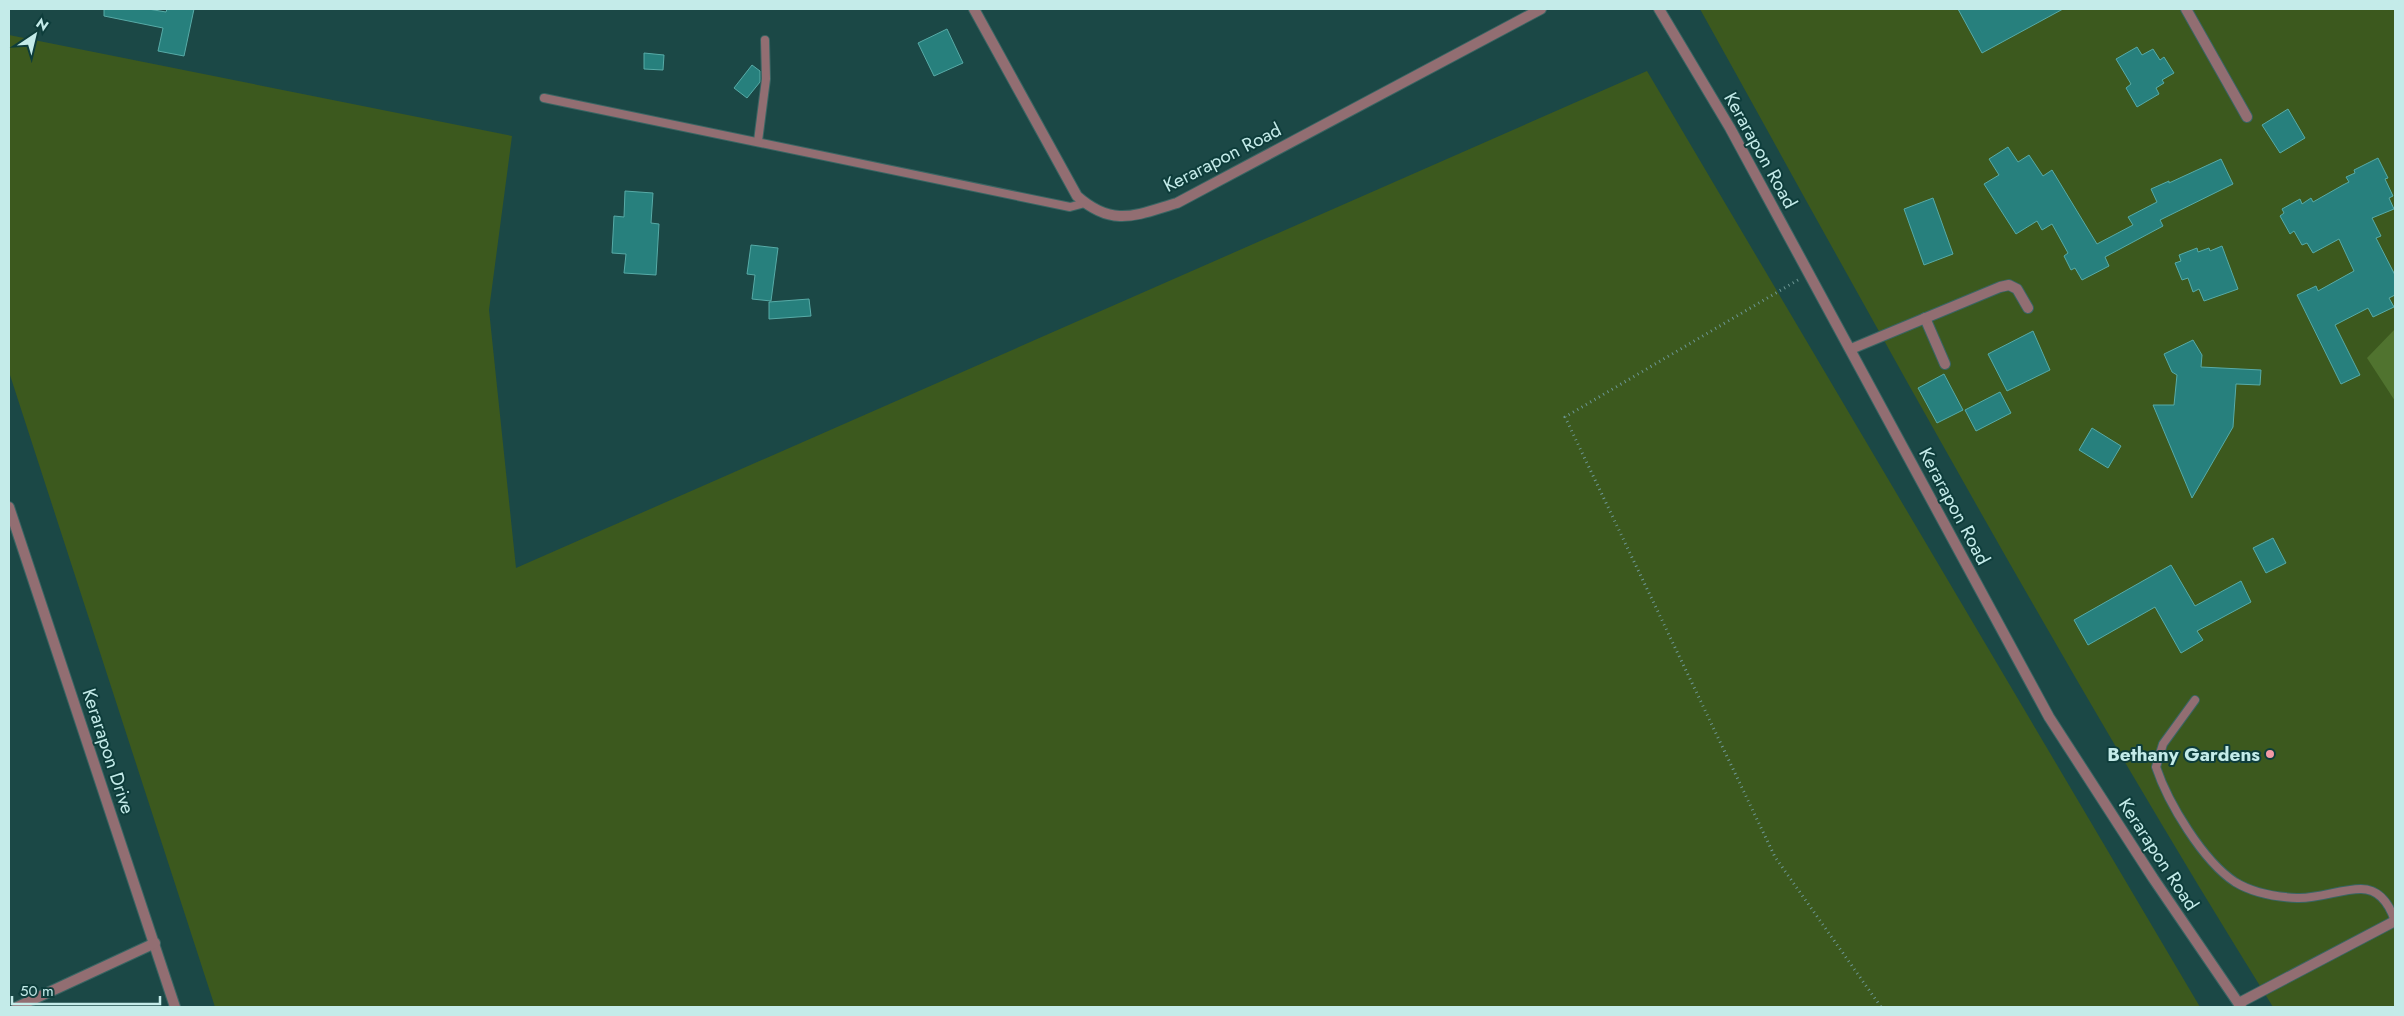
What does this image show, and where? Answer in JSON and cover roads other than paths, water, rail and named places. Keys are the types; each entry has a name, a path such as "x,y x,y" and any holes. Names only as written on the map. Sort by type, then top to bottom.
{"street":[{"name":"Kerarapon Road","path":"974,9 1077,196 1104,214 1115,217 1130,217 1177,202 1540,9"},
{"name":"Kerarapon Road","path":"1660,9 1730,128 2049,717 2152,878 2240,1005"},
{"path":"2186,9 2247,117"},
{"path":"1851,349 2009,285 2017,290 2028,308"},
{"path":"1925,318 1945,364"},
{"name":"Kerarapon Drive","path":"9,507 175,1007"},
{"path":"2240,1005 2395,921"},
{"path":"17,1007 155,943"}],"lane":[{"path":"758,141 766,79 765,40"},
{"path":"544,98 1070,207 1085,203"},
{"path":"2195,700 2163,744 2156,767 2170,801 2210,860 2236,882 2261,893 2278,897 2315,898 2362,889 2386,901 2395,921"}],"place":[{"name":"Bethany Gardens","path":"2270,754"}]}
